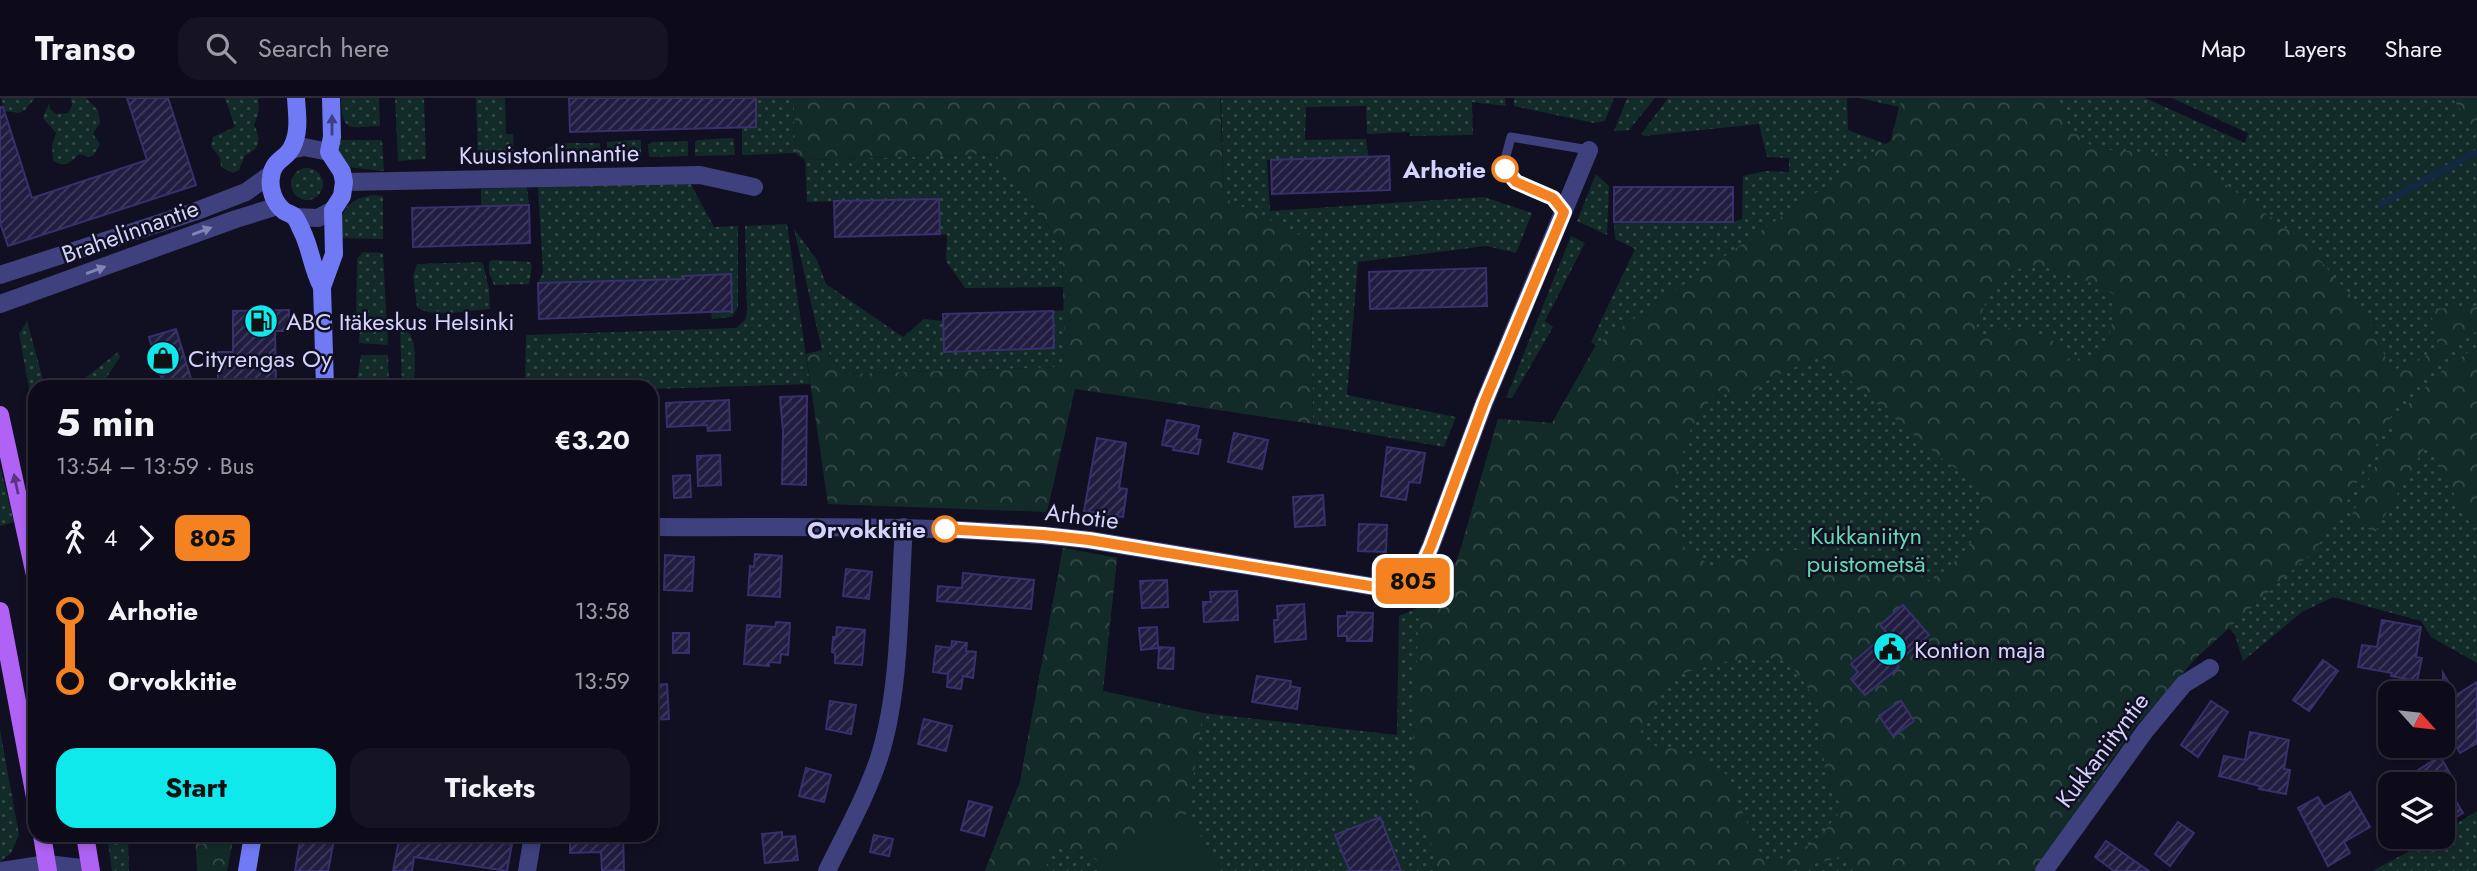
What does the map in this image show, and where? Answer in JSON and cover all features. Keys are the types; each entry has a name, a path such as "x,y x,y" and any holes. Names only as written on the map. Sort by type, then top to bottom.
{"main road":[{"path":"296,98 298,122 291,150 275,163 271,174 272,196 278,206 294,216 308,245 313,271 322,287"},
{"path":"325,380 322,287 334,254 333,210 342,196 344,183 342,172 329,152 332,137 331,98"},
{"path":"0,415 28,543"},
{"path":"0,611 28,760"},
{"path":"43,842 47,867"},
{"path":"86,842 89,870"},
{"path":"247,871 252,842"}],"street":[{"path":"291,150 304,147 329,152"},
{"name":"Arhotie","path":"658,527 904,527 1043,535 1089,540 1388,589 1404,588 1417,577 1431,546 1484,403 1589,150"},
{"name":"Brahelinnantie","path":"0,275 194,212 246,192 271,174"},
{"name":"Kuusistonlinnantie","path":"344,183 701,175 754,187"},
{"name":"Brahelinnantie","path":"0,304 278,206"},
{"path":"294,216 318,218 333,210"},
{"path":"827,871 873,775 884,741 894,673 904,527"},
{"name":"Kukkaniityntie","path":"2044,871 2145,731 2184,684 2210,668"},
{"path":"527,871 532,842"},
{"path":"0,871 47,867 89,870"}],"lane":[{"path":"1564,212 1553,198 1516,182 1507,173 1504,163 1511,137 1589,150"}],"green space":[{"path":"1,98 35,98 19,113 5,111"},
{"path":"71,98 86,98 98,110 100,123 93,134 100,144 94,155 89,157 79,154 70,162 60,164 53,160 52,145 56,133 43,118 49,103 50,109 56,114 68,113 72,106"},
{"path":"225,98 258,98 259,102 254,125 258,134 257,146 245,155 239,170 233,173 221,167 220,158 211,146 213,137 235,127"},
{"path":"341,98 379,98 380,126 349,126 343,118"},
{"path":"395,98 424,98 426,159 398,161"},
{"path":"476,98 505,98 506,134 513,134 514,161 478,161"},
{"path":"756,98 794,98 795,153 742,155 742,127 756,127"},
{"path":"794,98 1220,98 1224,198 1310,239 1313,424 1075,389 1047,512 828,504 806,354 826,349 843,374 1065,367 1062,244 995,154 805,160 795,153"},
{"path":"1221,98 1505,98 1506,106 1472,102 1473,135 1410,136 1409,132 1367,134 1366,106 1306,107 1305,140 1366,139 1368,156 1267,160 1270,211 1484,197 1532,213 1516,253 1486,246 1358,262 1347,395 1456,417 1444,447 1313,424 1310,239 1224,199"},
{"path":"1514,98 1614,98 1605,121 1594,123 1514,106"},
{"path":"1627,98 1655,98 1629,130 1614,131"},
{"name":"Kukkaniityn puistometsä","path":"1668,98 1847,98 1848,130 1886,144 1891,140 1899,107 1859,98 2145,98 2245,143 2248,133 2172,98 2452,98 2477,129 2477,663 2431,637 2421,621 2333,597 2302,612 2243,661 2235,635 2229,628 2196,658 2133,729 2034,871 985,871 1020,782 1063,548 1117,558 1103,691 1203,713 1397,735 1399,616 1420,607 1449,577 1459,555 1498,419 1552,423 1596,346 1591,342 1635,249 1615,239 1614,222 1733,222 1742,219 1743,176 1766,171 1789,172 1789,158 1767,157 1759,124 1644,136 1641,134"},
{"name":"Kukkaniityn puistometsä","path":"1902,98 2056,100 2065,105 2068,125 2095,149 2174,154 2221,181 2301,239 2363,309 2392,371 2439,350 2430,309 2477,306 2477,331 2441,358 2403,394 2344,507 2315,550 2196,658 2133,729 2034,871 1856,871 1848,855 1787,871 1441,871 1422,820 1412,771 1419,607 1449,577 1459,555 1498,419 1552,423 1596,345 1891,141","holes":["2034,265 2076,277 2115,295 2110,332 2100,350 2080,358 2065,358 2063,346 2026,329 2008,328 1988,337 1974,333 1991,288 2015,270","1821,356 1948,464 1975,478 1980,496 1979,525 1974,537 1957,559 1932,581 1875,558 1847,551 1808,549 1769,553 1712,565 1685,551 1673,484 1692,426 1717,390 1738,401 1773,377","1764,657 1789,662 1817,701 1827,786 1843,808 1815,842 1766,866 1726,774 1684,750 1635,743 1669,677 1724,662"]},
{"path":"2452,98 2477,98 2477,132"},
{"path":"732,138 735,155 695,156 697,140"},
{"path":"337,140 382,140 384,171 347,167 336,153"},
{"path":"641,140 641,157 607,158 607,142"},
{"path":"686,141 688,156 649,157 648,145 652,142"},
{"path":"600,143 600,159 536,160 547,148 555,145"},
{"path":"995,154 1062,244 1063,287 965,288 946,261 947,235 940,234 939,199 807,202 805,160"},
{"path":"307,168 319,172 323,184 319,196 307,200 295,196 291,184 295,172"},
{"path":"1596,174 1609,186 1607,235 1577,221"},
{"path":"689,181 714,227 738,226 738,307 732,317 712,319 711,311 730,274 684,276 684,279 538,283 543,272 538,187"},
{"path":"527,187 529,205 481,206 481,189"},
{"path":"374,195 383,196 383,239 339,238 346,208 356,200"},
{"path":"787,224 810,384 658,389 658,380 512,380 525,379 526,335 736,328 745,320 747,313 745,226"},
{"path":"794,229 817,260 826,284 903,337 924,319 943,321 944,352 1054,348 1053,311 1064,310 1066,367 842,374 827,350 822,350"},
{"path":"1571,236 1585,243 1545,321 1553,327 1512,398 1506,398"},
{"path":"363,252 383,253 388,345 359,343 360,330 356,321 357,259"},
{"path":"489,262 530,262 532,266 529,284 494,285 489,273"},
{"path":"417,264 483,264 489,289 490,309 431,313 417,307 413,276"},
{"path":"27,321 43,380 28,380 28,383 19,334"},
{"path":"400,326 411,336 415,361 414,380 402,380"},
{"path":"2477,346 2477,537 2427,444 2375,532 2349,521 2402,410 2442,371"},
{"path":"118,352 120,357 105,380 83,380"},
{"path":"361,355 388,355 389,380 357,380"},
{"path":"0,466 14,522 0,526"},
{"path":"1063,548 1117,558 1102,691 1203,713 1188,813 1097,860 1056,845 1044,871 985,871 1020,782"},
{"path":"0,730 19,835 11,853 0,862"},
{"path":"2477,811 2477,871 2372,871 2413,849 2455,849 2455,825"},
{"path":"1188,813 1219,868 1215,871 1100,871 1097,860"},
{"path":"108,842 128,842 129,871 112,871"},
{"path":"195,842 233,842 227,871 197,871"}],"building":[{"path":"127,98 168,98 196,185 8,246 0,223 0,107 3,107 32,198 147,160"},
{"path":"569,98 756,98 756,127 570,132"},
{"path":"1389,156 1390,190 1272,194 1271,160"},
{"path":"1614,187 1733,187 1733,222 1614,222"},
{"path":"939,199 940,234 835,237 834,201"},
{"path":"529,205 530,243 413,247 412,208"},
{"path":"1486,268 1487,306 1370,309 1369,272"},
{"path":"731,274 732,311 539,319 538,283 684,279 684,276"},
{"path":"289,310 289,331 275,331 276,380 218,380 218,352 233,352 233,311"},
{"path":"1053,311 1054,348 944,352 943,314"},
{"path":"176,329 191,380 162,380 149,337"},
{"path":"807,396 806,485 782,484 783,431 780,397"},
{"path":"729,400 730,430 708,431 707,425 667,427 666,403"},
{"path":"1167,420 1199,426 1196,439 1201,440 1198,454 1173,450 1174,447 1162,445"},
{"path":"1234,433 1268,440 1262,469 1228,462"},
{"path":"1097,438 1126,443 1119,488 1127,489 1123,517 1084,511"},
{"path":"1387,447 1425,453 1420,483 1409,482 1406,500 1381,496"},
{"path":"720,455 721,485 698,486 697,456"},
{"path":"690,475 691,497 674,498 673,476"},
{"path":"1323,495 1325,525 1295,527 1293,497"},
{"path":"1359,524 1387,525 1386,552 1358,551"},
{"path":"755,554 782,556 780,597 748,595 750,566 754,567"},
{"path":"665,555 694,557 692,591 664,590"},
{"path":"846,569 872,572 869,599 843,596"},
{"path":"963,573 1034,580 1031,609 937,601 938,586 962,588"},
{"path":"1167,580 1168,607 1142,608 1140,581"},
{"path":"1237,591 1238,620 1204,622 1203,602 1211,602 1210,592"},
{"path":"1304,604 1306,639 1275,642 1274,620 1278,620 1277,606"},
{"name":"Kontion maja","path":"1903,605 1929,635 1896,663 1899,667 1865,695 1851,679 1858,672 1851,664 1887,633 1880,625"},
{"path":"1347,612 1373,613 1372,641 1347,641 1347,636 1338,636 1338,616 1347,616"},
{"path":"2382,620 2421,627 2416,657 2422,658 2417,681 2358,667 2362,645 2377,647"},
{"path":"776,622 790,623 788,655 781,654 780,663 769,662 769,666 744,664 747,625 775,627"},
{"path":"837,627 865,630 862,665 835,663 835,653 832,652"},
{"path":"1157,627 1158,648 1141,650 1139,628"},
{"path":"673,633 689,633 689,653 673,653"},
{"path":"952,641 967,643 966,651 976,652 973,678 963,676 961,689 947,687 948,674 933,672 936,646 951,648"},
{"path":"1159,647 1174,648 1173,669 1158,668"},
{"path":"2323,660 2338,671 2309,711 2293,700"},
{"path":"1257,676 1291,681 1290,686 1300,688 1297,709 1252,702"},
{"path":"2477,682 2477,743 2460,753 2455,744 2455,693"},
{"path":"667,684 669,719 658,720 658,685"},
{"path":"830,701 856,705 851,734 826,729"},
{"path":"1901,701 1914,721 1893,736 1879,716"},
{"path":"2211,701 2228,712 2198,757 2181,745"},
{"path":"924,719 952,726 946,751 918,744"},
{"path":"2250,732 2289,740 2284,769 2290,770 2286,794 2259,789 2260,786 2219,776 2224,756 2245,760"},
{"path":"2441,758 2449,772 2415,772"},
{"path":"806,768 831,775 824,802 799,796"},
{"path":"2350,792 2370,827 2344,842 2350,853 2328,866 2298,808 2318,797 2324,807"},
{"path":"2455,800 2463,813 2455,818"},
{"path":"969,801 992,807 984,836 961,830"},
{"path":"1380,817 1401,871 1350,871 1335,835"},
{"path":"2178,822 2194,833 2170,866 2155,854"},
{"path":"782,832 782,837 795,836 798,860 765,863 762,834"},
{"path":"874,835 893,839 889,856 870,852"},
{"path":"2106,841 2149,871 2114,871 2095,857"},
{"path":"300,842 334,842 328,871 295,871"},
{"path":"399,842 512,844 507,871 414,857 412,871 393,871"},
{"path":"570,842 623,842 624,870 602,871 601,852 570,853"}],"waterway":[{"path":"2381,204 2477,152"}],"bus line":[{"name":"805","path":"945,529 1089,540 1388,589 1404,588 1417,577 1431,546 1484,403 1564,212 1553,198 1516,182 1505,169"}],"place":[{"name":"Arhotie","path":"1505,169"},
{"name":"ABC Itäkeskus Helsinki","path":"261,321"},
{"name":"Cityrengas Oy","path":"163,358"},
{"name":"Orvokkitie","path":"945,529"},
{"name":"Kontion maja","path":"1890,649"}]}
